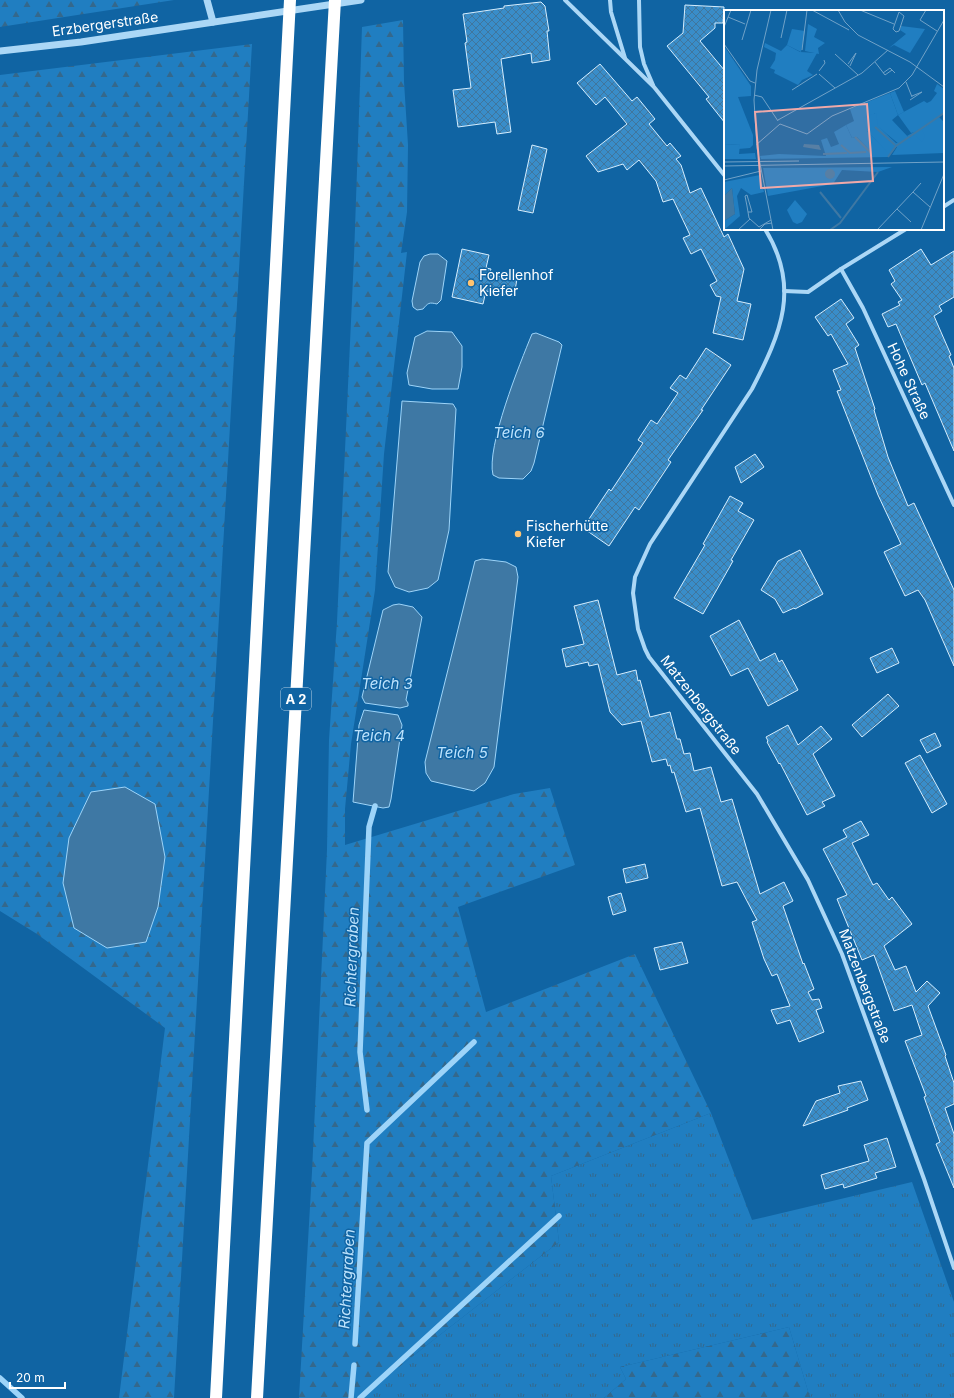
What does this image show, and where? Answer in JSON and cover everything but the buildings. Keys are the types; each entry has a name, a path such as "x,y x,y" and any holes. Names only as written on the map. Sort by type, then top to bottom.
{"highway":[{"path":"216,1398 290,0"},
{"name":"A 2","path":"257,1398 335,0"}],"street":[{"path":"208,0 213,22"},
{"name":"Erzbergerstraße","path":"0,51 81,42 361,0"},
{"path":"565,0 654,87 724,175"},
{"path":"610,0 611,12 625,59"},
{"path":"639,0 640,47 644,64 654,87"},
{"path":"944,206 954,200"},
{"path":"766,230 780,259 783,272 784,291 808,292 840,269 904,230"},
{"name":"Hohe Straße","path":"840,269 863,308 954,505"},
{"name":"Matzenbergstraße","path":"784,291 784,308 780,325 752,388 650,544 638,569 635,577 633,592 638,628 649,657 757,794 808,880 842,954 924,1179 954,1268"}],"green space":[{"path":"0,0 174,0 0,27"},
{"path":"403,20 404,82 408,145 407,212 401,253 407,252 384,454 375,590 351,744 345,809 345,845 514,794 550,788 575,865 458,907 486,1012 635,954 711,1113 551,1176 559,1242 359,1398 299,1398 312,1172 327,850 329,740 337,622 354,257 362,27"},
{"path":"252,44 174,1398 119,1398 165,1028 37,934 0,911 0,75"},
{"path":"711,1113 752,1220 912,1182 954,1302 954,1398 810,1398 789,1327 620,1367 626,1379 604,1398 359,1398 559,1242 551,1176"},
{"path":"789,1327 810,1398 604,1398 626,1379 620,1367"}],"water":[{"path":"438,254 447,261 441,300 437,304 432,303 426,305 423,309 417,310 413,307 412,301 420,262 424,256"},
{"path":"427,331 452,332 462,346 462,367 458,389 432,389 409,385 407,373 415,337"},
{"name":"Teich 6","path":"536,333 559,342 562,345 534,463 531,471 523,479 499,478 493,475 492,462 494,445 505,405 532,334"},
{"path":"402,401 453,404 456,409 449,530 438,580 428,588 409,592 395,587 388,572"},
{"name":"Teich 5","path":"482,559 506,562 516,567 518,577 494,767 485,783 474,791 431,781 426,773 425,762 475,561"},
{"name":"Teich 3","path":"399,604 413,607 422,617 406,700 408,706 400,708 365,703 362,697 383,610"},
{"name":"Teich 4","path":"364,710 398,715 402,725 389,807 383,808 353,802 359,725"},
{"path":"125,787 155,804 165,857 158,907 146,942 107,948 74,928 63,883 69,838 91,792"}],"waterway":[{"name":"Richtergraben","path":"367,1110 360,1052 369,827 375,806"},
{"name":"Richtergraben","path":"355,1344 367,1143 474,1042"},
{"path":"360,1398 559,1216"},
{"name":"Richtergraben","path":"351,1398 354,1365"},
{"path":"0,1378 22,1398"}],"place":[{"name":"Forellenhof Kiefer","path":"471,283"},
{"name":"Fischerhütte Kiefer","path":"518,534"}]}
